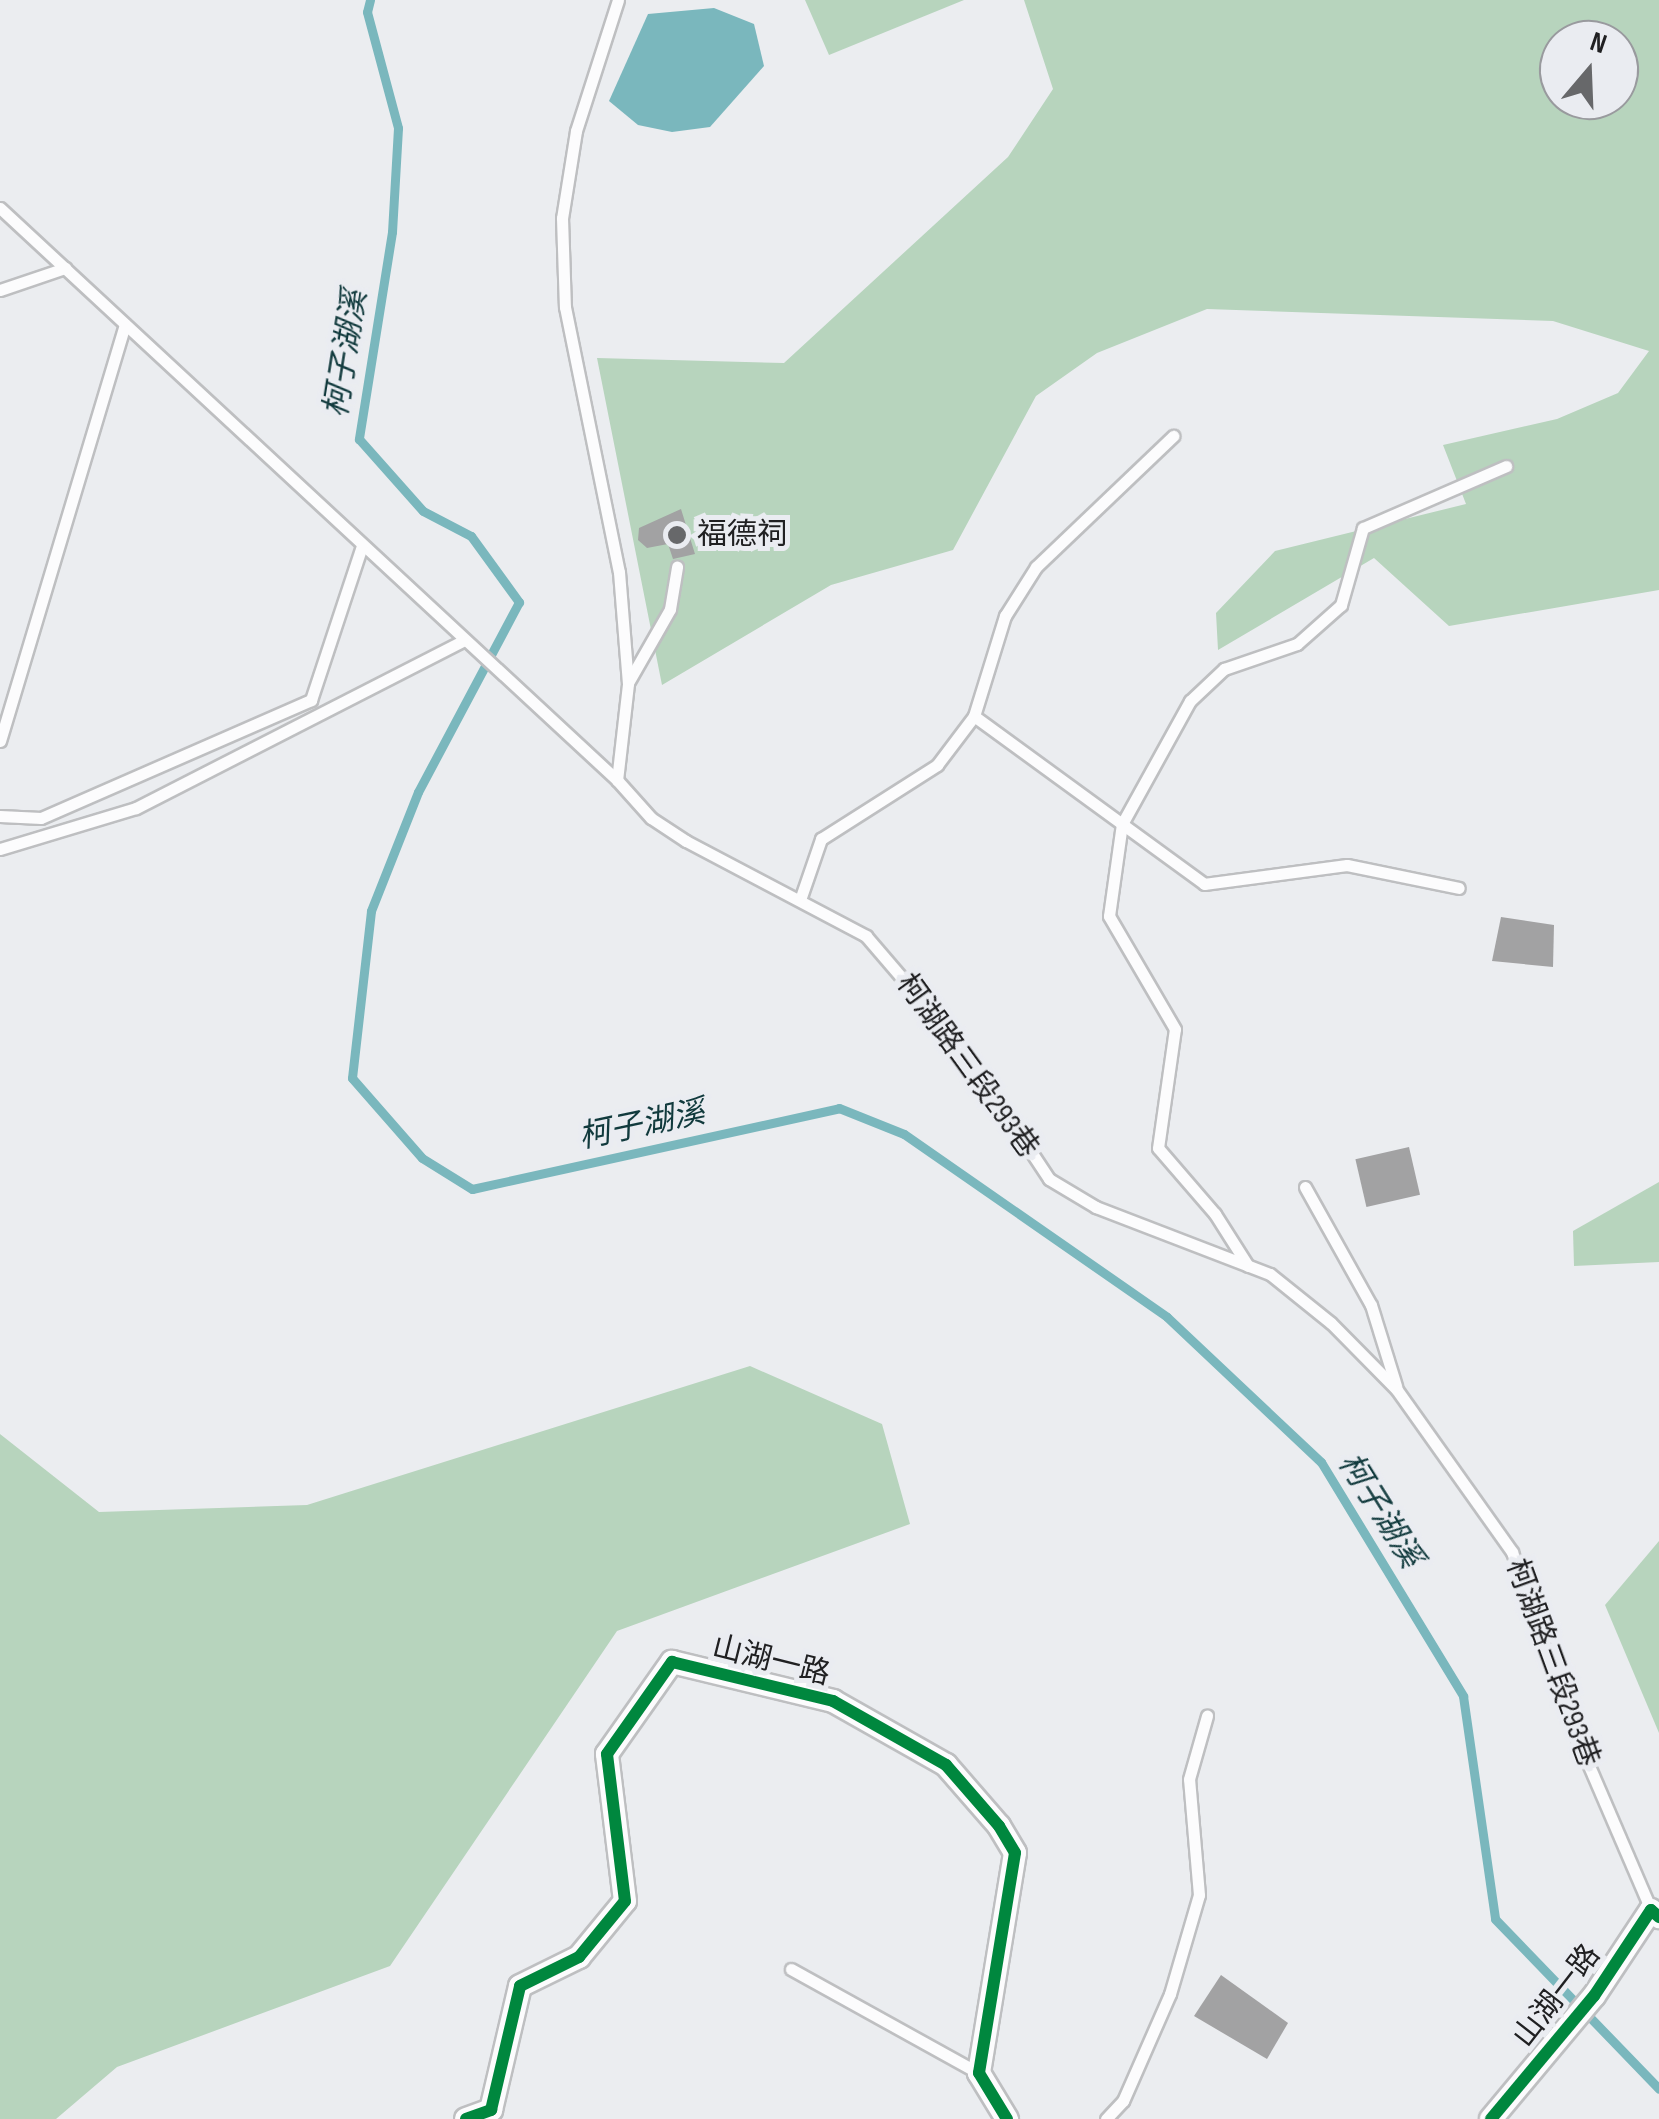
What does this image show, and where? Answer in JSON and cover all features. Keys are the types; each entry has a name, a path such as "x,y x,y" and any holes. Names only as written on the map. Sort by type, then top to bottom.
{"street":[{"name":"山湖一路","path":"466,2119 491,2110 520,1986 579,1957 625,1902 606,1754 672,1662 833,1702 946,1765 1000,1826 1015,1853 978,2073"},
{"name":"山湖一路","path":"1491,2119 1594,1996 1655,1914"},
{"path":"978,2073 1007,2119"}],"lane":[{"path":"617,780 628,684 619,572 566,306 562,218 576,131 618,0"},
{"name":"柯湖路三段293巷","path":"0,208 580,750 617,780 650,818 686,842 866,936 910,980 1049,1179 1096,1207 1270,1274 1331,1323 1397,1390 1512,1552 1574,1731 1655,1914"},
{"path":"0,290 65,268"},
{"path":"0,741 125,324"},
{"path":"800,900 822,839 936,766 974,716 1005,616 1036,567 1173,436"},
{"path":"1248,1266 1215,1214 1158,1148 1174,1029 1109,916 1122,824 1190,701 1224,669 1297,644 1341,604 1363,528 1506,466"},
{"path":"0,816 41,818 312,700 362,546"},
{"path":"628,684 670,610 677,567"},
{"path":"0,849 136,808 463,640"},
{"path":"974,716 1204,884 1347,865 1459,888"},
{"path":"1305,1187 1372,1304 1397,1390"},
{"path":"1106,2119 1122,2101 1170,1994 1199,1895 1189,1779 1207,1716"},
{"path":"791,1969 978,2073"}],"green space":[{"path":"805,0 964,0 829,55"},
{"path":"1024,0 1659,0 1659,590 1449,626 1374,558 1218,650 1216,613 1275,551 1466,504 1443,445 1557,419 1618,393 1649,351 1553,321 1207,309 1097,353 1036,396 953,550 831,585 662,685 597,358 784,363 1008,157 1053,89"},
{"path":"1659,1182 1659,1262 1574,1266 1573,1231"},
{"path":"750,1366 882,1424 910,1524 617,1631 390,1966 117,2067 56,2119 0,2119 0,1434 99,1512 307,1505"},
{"path":"1659,1541 1659,1733 1605,1605"}],"water":[{"path":"714,8 754,24 764,66 710,127 672,132 638,125 609,101 648,14"}],"building":[{"name":"福德祠","path":"681,509 695,554 673,559 668,544 647,548 638,540 639,528"},
{"path":"1501,917 1554,925 1553,967 1492,961"},
{"path":"1409,1147 1420,1195 1366,1207 1355,1159"},
{"path":"1221,1975 1288,2023 1267,2059 1194,2016"}],"waterway":[{"name":"柯子湖溪","path":"370,0 367,12 398,128 392,232 359,439 423,511 471,536 519,602 418,792 371,911 352,1078 422,1158 472,1189 839,1108 904,1134 1167,1317 1321,1462 1463,1696 1495,1919 1659,2089"}],"cycle path":[{"path":"466,2119 491,2110 520,1986 579,1957 625,1901 607,1754 672,1662 833,1701 946,1765 999,1826 1015,1853 979,2073 1007,2119"},
{"path":"1491,2119 1594,1996 1651,1910 1659,1917"}],"place":[{"name":"福德祠","path":"677,535"}]}
